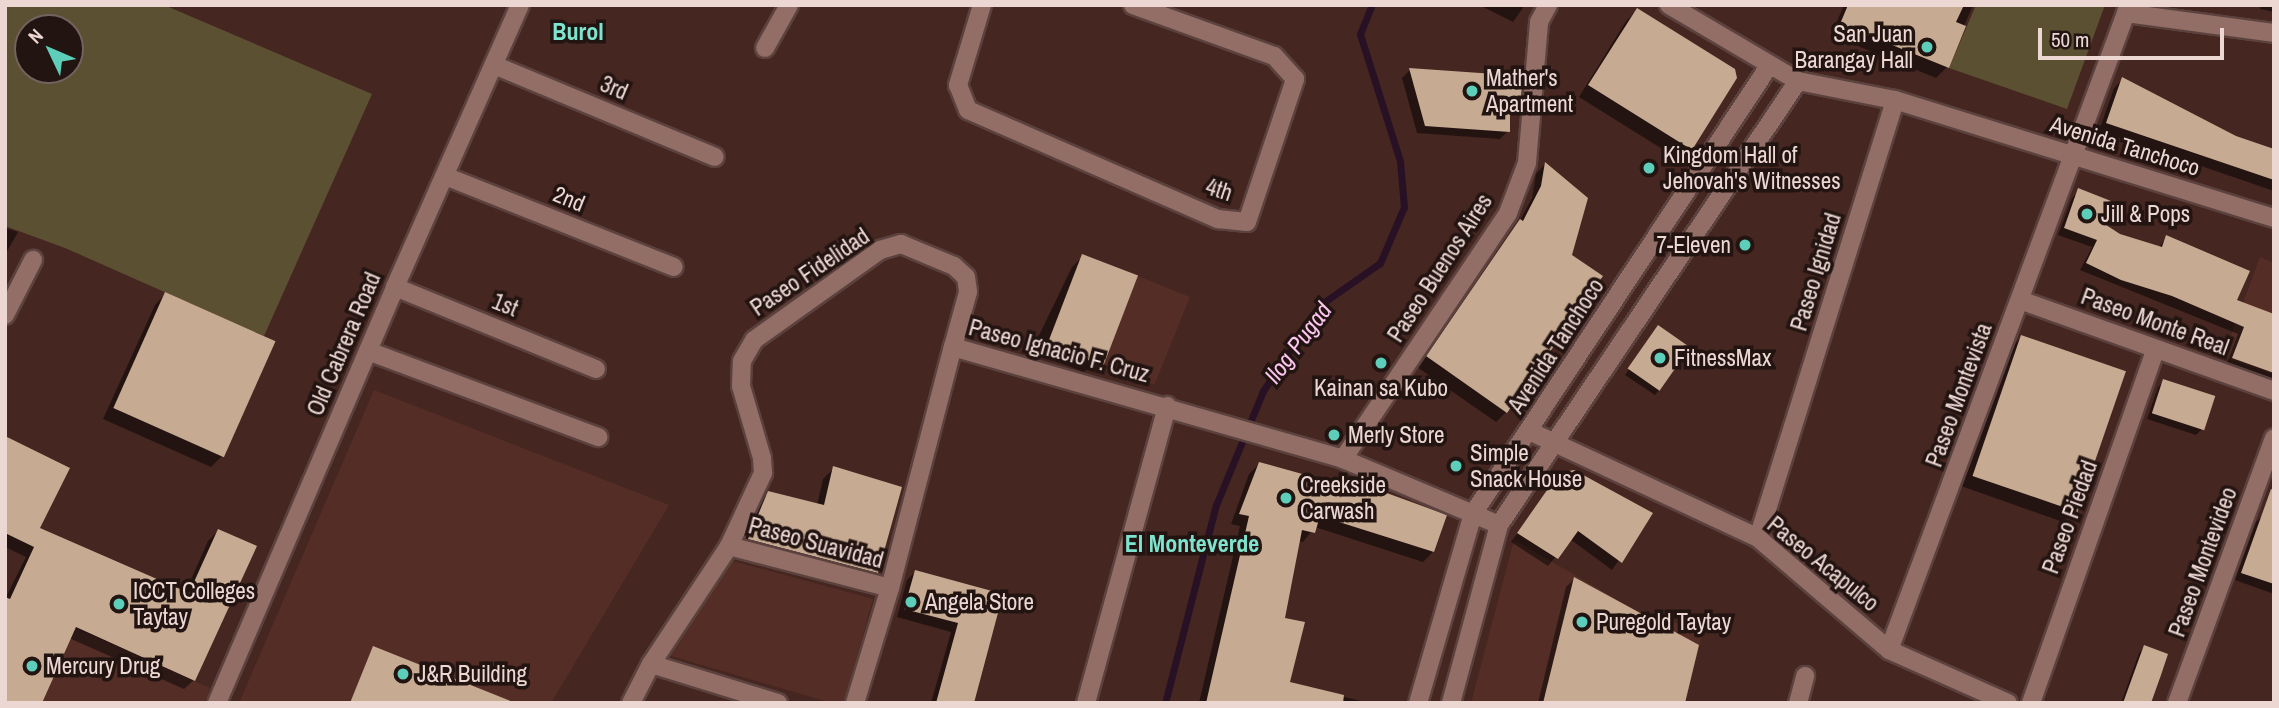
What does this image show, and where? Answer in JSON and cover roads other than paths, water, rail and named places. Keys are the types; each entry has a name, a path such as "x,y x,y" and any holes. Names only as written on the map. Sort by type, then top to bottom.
{"street":[{"name":"Old Cabrera Road","path":"217,703 395,286 520,5"},
{"path":"765,48 789,5"},
{"name":"4th","path":"975,7 958,85 968,110 1218,219 1247,222 1295,79 1274,56 1133,5"},
{"name":"Paseo Buenos Aires","path":"1343,460 1508,213 1527,163 1539,22 1548,5"},
{"path":"1669,5 1769,66"},
{"path":"2128,9 2274,33"},
{"name":"Paseo Montevista","path":"1889,650 2128,9"},
{"name":"3rd","path":"494,65 715,157"},
{"name":"Avenida Tanchoco","path":"1418,703 1473,514 1769,66 1798,80 1895,100 2274,218"},
{"path":"1451,703 1499,525 1798,80"},
{"name":"Paseo Ignidad","path":"1758,538 1895,100"},
{"name":"2nd","path":"445,176 674,267"},
{"name":"Paseo Fidelidad","path":"631,703 651,664 729,546 763,472 762,458 741,386 742,361 754,340 880,250 901,244 954,266 966,278 968,292 953,346"},
{"path":"5,315 33,260"},
{"name":"1st","path":"395,286 596,369"},
{"name":"Paseo Monte Real","path":"2020,300 2274,391"},
{"name":"Paseo Ignacio F. Cruz","path":"855,703 890,588 953,346 1167,406 1343,460 1499,525"},
{"name":"Paseo Piedad","path":"2031,703 2156,349"},
{"path":"368,351 598,437"},
{"path":"1086,703 1167,406"},
{"name":"Paseo Acapulco","path":"1529,431 1758,538 1889,650 2008,703"},
{"name":"Paseo Montevideo","path":"2177,703 2274,438"},
{"name":"Paseo Suavidad","path":"729,546 890,588"},
{"path":"651,664 778,703"},
{"path":"1798,703 1805,676"}],"waterway":[{"name":"Ilog Pugad","path":"1165,703 1216,505 1263,391 1320,305 1380,263 1404,207 1400,161 1360,34 1372,5"}],"place":[{"name":"San Juan Barangay Hall","path":"1927,47"},
{"name":"Mather's Apartment","path":"1472,91"},
{"name":"Kingdom Hall of Jehovah's Witnesses","path":"1649,168"},
{"name":"Jill & Pops","path":"2087,214"},
{"name":"7-Eleven","path":"1745,245"},
{"name":"FitnessMax","path":"1660,358"},
{"name":"Kainan sa Kubo","path":"1381,363"},
{"name":"Merly Store","path":"1334,435"},
{"name":"Simple Snack House","path":"1456,466"},
{"name":"Creekside Carwash","path":"1286,498"},
{"name":"Angela Store","path":"911,602"},
{"name":"ICCT Colleges Taytay","path":"119,604"},
{"name":"Puregold Taytay","path":"1582,622"},
{"name":"Mercury Drug","path":"32,666"},
{"name":"J&R Building","path":"403,674"}],"district":[{"name":"Burol","path":"578,32"},
{"name":"El Monteverde","path":"1192,544"}]}
